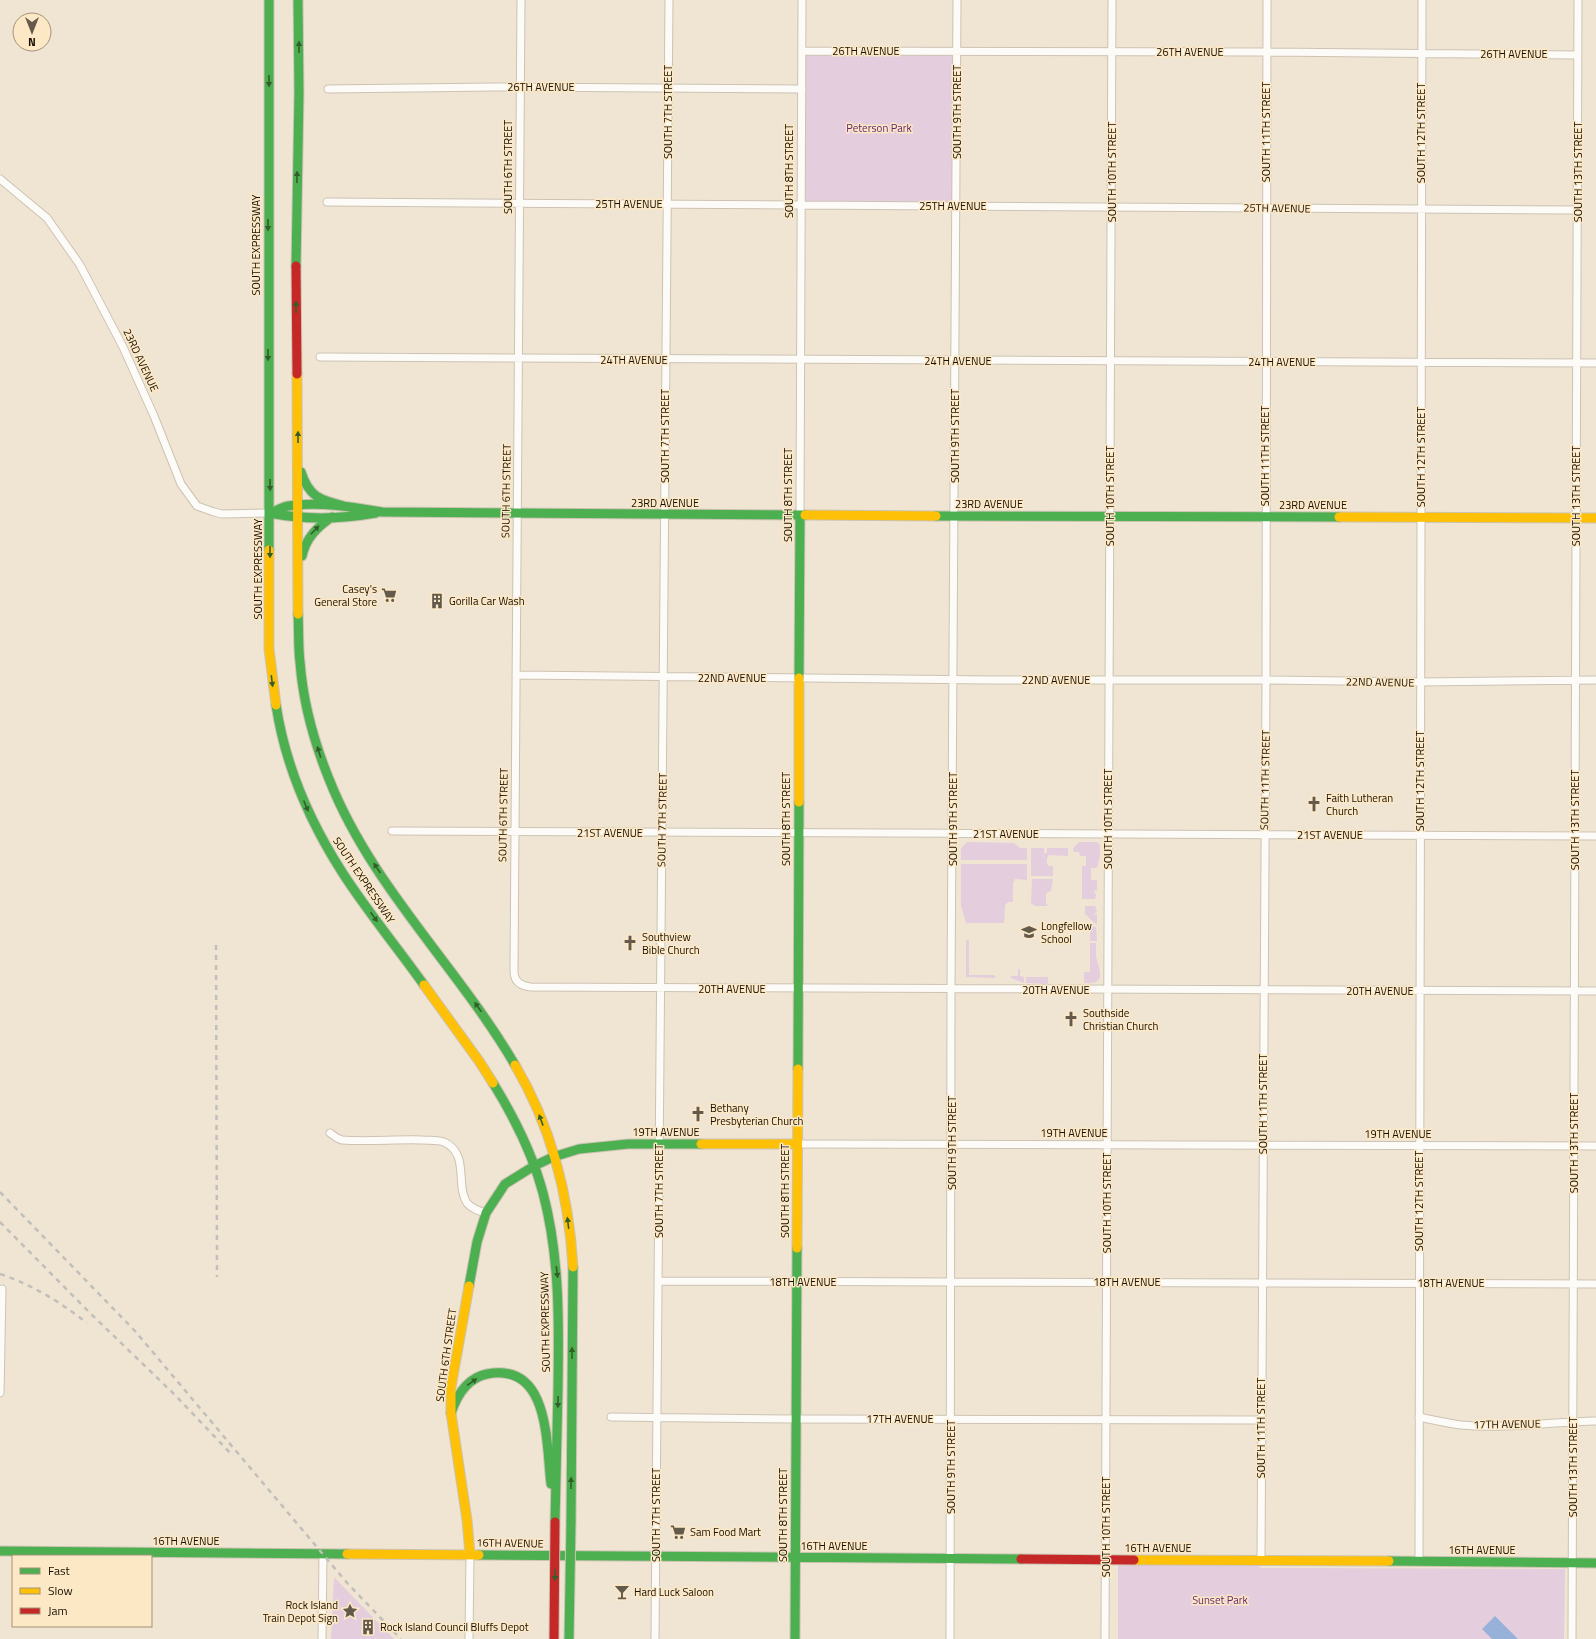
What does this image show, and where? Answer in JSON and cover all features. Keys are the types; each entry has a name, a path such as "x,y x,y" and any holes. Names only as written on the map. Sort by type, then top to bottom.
{"main road":[{"name":"SOUTH EXPRESSWAY","path":"269,0 268,369 270,513 269,649 271,679 281,731 291,766 301,794 326,845 342,872 499,1090 520,1131 534,1166 550,1226 558,1283 559,1337 554,1639"},
{"name":"SOUTH EXPRESSWAY","path":"298,0 299,93 296,221 299,505 298,575 299,656 303,687 312,730 323,764 334,792 351,827 376,867 509,1053 537,1110 553,1157 566,1207 573,1269 570,1639"},
{"path":"298,460 302,478 312,495 320,500 344,506"},
{"name":"23RD AVENUE","path":"270,513 286,506 299,505 344,506 382,512 665,515 1596,518"},
{"name":"23RD AVENUE","path":"270,513 285,517 298,518 357,516 382,512"},
{"name":"SOUTH 8TH STREET","path":"795,1639 800,515"},
{"path":"298,575 303,549 308,538 320,524 332,517"},
{"name":"19TH AVENUE","path":"553,1157 580,1149 608,1145 797,1144"},
{"name":"SOUTH 6TH STREET","path":"470,1554 467,1520 450,1413 451,1387 477,1242 486,1213 491,1203 506,1184 534,1166 553,1157"},
{"path":"450,1413 457,1397 465,1386 484,1375 497,1372 507,1373 518,1378 532,1388 540,1404 542,1412 555,1522"},
{"name":"16TH AVENUE","path":"0,1551 1596,1563"}],"street":[{"name":"SOUTH 6TH STREET","path":"517,982 514,971 521,0"},
{"name":"SOUTH 7TH STREET","path":"655,1639 669,0"},
{"name":"SOUTH 8TH STREET","path":"800,515 802,0"},
{"name":"SOUTH 9TH STREET","path":"950,1639 957,0"},
{"name":"SOUTH 10TH STREET","path":"1105,1639 1112,0"},
{"name":"SOUTH 11TH STREET","path":"1261,1561 1263,990 1266,680 1265,517 1267,0"},
{"name":"SOUTH 12TH STREET","path":"1419,1562 1422,0"},
{"name":"SOUTH 13TH STREET","path":"1572,1639 1578,0"},
{"name":"26TH AVENUE","path":"802,51 1267,52 1578,55"},
{"name":"26TH AVENUE","path":"328,88 521,87 802,89"},
{"name":"23RD AVENUE","path":"0,179 46,218 80,265 123,347 154,416 181,484 197,506 222,514 270,513"},
{"name":"25TH AVENUE","path":"327,202 1578,210"},
{"name":"24TH AVENUE","path":"320,358 1596,363"},
{"name":"22ND AVENUE","path":"517,675 1420,682 1596,680"},
{"name":"21ST AVENUE","path":"392,831 798,834 1596,836"},
{"name":"20TH AVENUE","path":"517,982 523,986 531,987 1596,991"},
{"path":"330,1133 342,1140 416,1140 439,1141 446,1143 456,1153 460,1162 465,1199 472,1207 486,1213"},
{"name":"19TH AVENUE","path":"797,1144 1596,1146"},
{"name":"18TH AVENUE","path":"658,1281 1596,1284"},
{"path":"0,1393 2,1289"},
{"name":"17TH AVENUE","path":"611,1417 1261,1420"},
{"name":"17TH AVENUE","path":"1419,1417 1462,1425 1519,1425 1596,1421"},
{"path":"322,1639 323,1554"},
{"name":"SOUTH 6TH STREET","path":"469,1639 470,1554"}],"green space":[{"name":"Peterson Park","path":"802,51 957,51 956,206 801,206"},
{"path":"967,842 1014,843 1020,848 1027,848 1027,859 961,860 961,848"},
{"path":"1079,842 1097,842 1100,845 1100,856 1097,868 1091,868 1091,880 1097,880 1097,891 1095,890 1094,892 1096,895 1095,899 1082,899 1082,866 1086,866 1086,856 1080,856 1079,852 1074,852 1073,848"},
{"path":"1031,848 1044,848 1044,853 1047,853 1047,848 1068,848 1068,856 1049,855 1047,858 1047,864 1049,866 1053,866 1053,876 1031,876"},
{"path":"961,864 1027,864 1027,880 1015,879 1013,883 1013,902 1008,902 1005,905 1004,923 966,923 961,906"},
{"path":"1032,879 1053,879 1051,891 1046,894 1046,904 1049,906 1035,906 1031,903"},
{"path":"1085,906 1095,906 1097,912 1094,914 1097,914 1097,925 1085,914"},
{"path":"1090,923 1096,927 1097,941 1090,941"},
{"path":"966,940 969,940 969,975 994,975 996,978 966,977"},
{"path":"1090,943 1096,943 1096,956 1100,969 1100,976 1096,982 1084,983 1084,972 1090,972"},
{"path":"1018,969 1020,969 1020,976 1024,977 1024,983 1011,978 1011,976 1018,976"},
{"path":"1026,977 1048,977 1048,984 1026,983"},
{"name":"Sunset Park","path":"1118,1560 1251,1561 1261,1568 1565,1569 1564,1639 1118,1639"},
{"path":"334,1577 394,1639 331,1639"}],"water":[{"path":"1495,1616 1518,1639 1492,1639 1482,1629"}],"railway":[{"path":"216,945 217,1277"},
{"path":"0,1192 135,1331 348,1584 401,1639"},
{"path":"0,1222 90,1313 174,1394 233,1456"},
{"path":"0,1274 24,1283 46,1295 87,1323"}],"traffic: fast":[{"path":"269,0 269,550"},
{"path":"296,266 299,93 298,0"},
{"path":"301,472 308,487 316,496 328,502 344,506"},
{"path":"270,513 288,506 323,504 382,512 805,515"},
{"path":"270,513 310,518 350,517 376,513"},
{"path":"799,678 800,515"},
{"path":"936,516 1339,517"},
{"path":"302,556 309,538 332,517"},
{"path":"298,614 301,677 310,722 329,779 347,818 391,891 468,994 515,1065"},
{"path":"276,705 280,727 292,771 319,833 342,872 424,985"},
{"path":"798,1069 799,802"},
{"path":"493,1083 508,1109 534,1165 543,1193 553,1241 558,1315 555,1522"},
{"path":"469,1286 477,1242 486,1213 505,1184 534,1166 553,1157 579,1149 628,1144 701,1144"},
{"path":"795,1639 797,1248"},
{"path":"571,1522 573,1267"},
{"path":"451,1413 456,1400 464,1388 468,1383 480,1376 487,1374 508,1374 523,1380 534,1393 541,1409 548,1448 551,1484"},
{"path":"569,1639 571,1522"},
{"path":"0,1551 347,1554"},
{"path":"479,1555 1021,1559"},
{"path":"1389,1561 1596,1563"}],"traffic: slow":[{"path":"297,374 298,614"},
{"path":"805,515 936,516"},
{"path":"1339,517 1596,518"},
{"path":"269,550 269,649 276,705"},
{"path":"799,678 799,802"},
{"path":"424,985 479,1061 493,1083"},
{"path":"515,1065 539,1112 556,1162 567,1214 573,1267"},
{"path":"797,1248 798,1069"},
{"path":"701,1144 797,1144"},
{"path":"469,1286 451,1387 451,1413 467,1520 470,1554"},
{"path":"347,1554 479,1555"},
{"path":"1134,1560 1389,1561"}],"traffic: jam":[{"path":"296,266 297,374"},
{"path":"554,1639 555,1522"},
{"path":"1021,1559 1134,1560"}],"place":[{"name":"Casey's General Store","path":"389,595"},
{"name":"Gorilla Car Wash","path":"437,601"},
{"name":"Faith Lutheran Church","path":"1314,804"},
{"name":"Longfellow School","path":"1029,932"},
{"name":"Southview Bible Church","path":"630,943"},
{"name":"Southside Christian Church","path":"1071,1019"},
{"name":"Bethany Presbyterian Church","path":"698,1114"},
{"name":"Sam Food Mart","path":"678,1532"},
{"name":"Hard Luck Saloon","path":"622,1592"},
{"name":"Rock Island Train Depot Sign","path":"350,1611"},
{"name":"Rock Island Council Bluffs Depot","path":"368,1627"}]}
